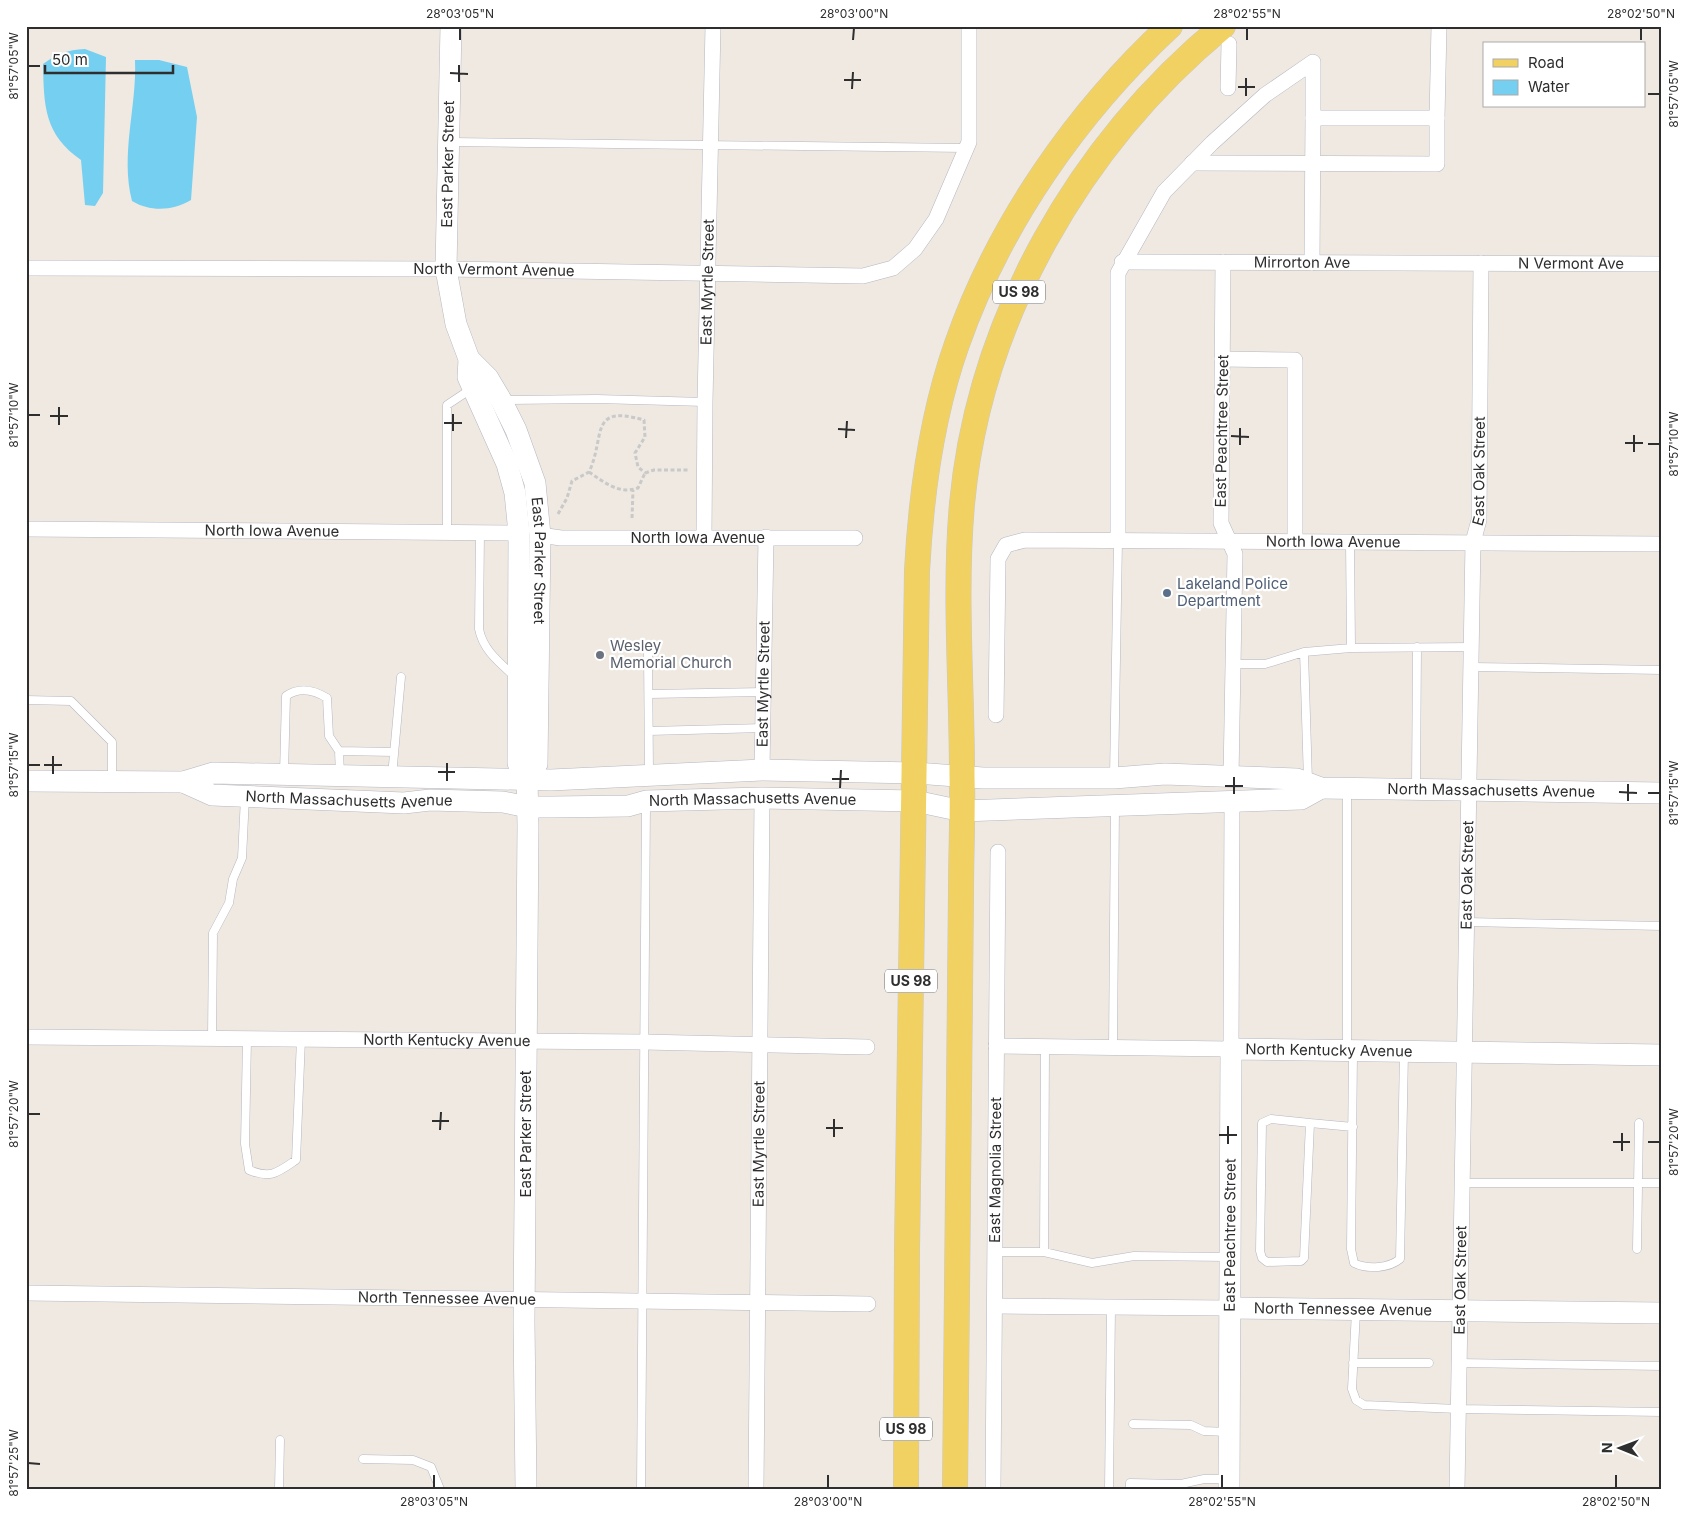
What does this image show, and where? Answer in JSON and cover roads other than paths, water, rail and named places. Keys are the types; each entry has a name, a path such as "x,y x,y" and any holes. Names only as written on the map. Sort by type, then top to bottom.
{"main road":[{"name":"US 98","path":"906,1489 907,1240 919,527 931,442 956,345 975,295 1003,242 1066,141 1143,51 1170,26"},
{"name":"US 98","path":"955,1489 962,811 958,555 962,500 970,447 983,393 999,341 1031,269 1078,185 1112,138 1198,46 1226,35"}],"street":[{"name":"East Parker Street","path":"451,26 446,269 456,324 469,359 468,378 507,464 515,493 519,533 518,764 527,778 528,807 524,1299 526,1489"},
{"name":"East Myrtle Street","path":"704,537 713,26"},
{"path":"966,148 969,142 969,26"},
{"path":"1192,163 1437,164 1439,26"},
{"path":"1226,35 1228,88"},
{"path":"1118,541 1120,361 1117,290 1118,273 1122,262 1164,192 1192,163 1265,95 1313,62 1312,263"},
{"path":"1313,118 1438,118"},
{"name":"North Vermont Avenue","path":"26,268 446,269 863,276 893,268 915,249 936,219 966,148"},
{"name":"Mirrorton Ave","path":"1122,262 1480,263"},
{"name":"East Peachtree Street","path":"1223,262 1220,523 1235,554 1231,777"},
{"name":"N Vermont Ave","path":"1480,263 1662,264"},
{"name":"East Oak Street","path":"1457,1489 1473,542 1479,520 1480,263"},
{"name":"East Parker Street","path":"469,359 488,378 501,400 527,457 535,483 540,535 537,764 527,778"},
{"path":"1222,359 1295,360 1294,541"},
{"name":"North Iowa Avenue","path":"26,529 519,533"},
{"name":"North Iowa Avenue","path":"540,535 561,538 854,538"},
{"name":"East Myrtle Street","path":"762,770 766,537"},
{"name":"North Iowa Avenue","path":"996,715 998,558 1006,545 1025,540 1662,544"},
{"name":"North Massachusetts Avenue","path":"26,781 183,782 213,773 527,778 551,780 762,770 916,773 983,778 1114,778 1165,774 1298,779 1314,786 1347,788 1662,793"},
{"name":"North Massachusetts Avenue","path":"183,782 212,794 404,803 430,800 503,802 528,807 628,806 646,801 762,798 915,800 962,811 1232,803 1301,799 1314,786"},
{"name":"East Myrtle Street","path":"756,1489 762,798"},
{"name":"East Peachtree Street","path":"1229,1484 1232,803"},
{"name":"East Magnolia Street","path":"992,1489 998,852"},
{"name":"North Kentucky Avenue","path":"26,1037 644,1042 868,1047"},
{"name":"North Kentucky Avenue","path":"996,1046 1662,1055"},
{"name":"North Tennessee Avenue","path":"26,1293 868,1304"},
{"name":"North Tennessee Avenue","path":"994,1306 1662,1312"}],"lane":[{"path":"449,142 966,148"},
{"path":"447,531 447,404 473,388"},
{"path":"501,400 597,399 705,402"},
{"path":"480,532 479,629 481,641 491,654 518,680"},
{"path":"1114,778 1118,541"},
{"path":"1350,541 1351,648"},
{"path":"1416,789 1417,647"},
{"path":"1233,664 1265,664 1304,652 1351,648 1472,647"},
{"path":"648,650 649,774"},
{"path":"1304,652 1314,786"},
{"path":"1472,667 1662,670"},
{"path":"392,776 401,677"},
{"path":"284,774 286,696 292,692 315,690 327,698 329,736 339,751 340,775"},
{"path":"649,694 764,692"},
{"path":"26,700 70,701 112,742 112,782"},
{"path":"649,731 764,728"},
{"path":"339,751 394,752"},
{"path":"1347,788 1350,1052 1353,1127 1351,1249 1354,1262 1361,1266 1391,1266 1400,1259 1404,1053"},
{"path":"212,1039 213,933 229,903 233,879 242,858 246,796"},
{"path":"640,1489 644,1301 646,801"},
{"path":"1113,1048 1115,806"},
{"path":"1467,922 1662,926"},
{"path":"247,1039 245,1144 249,1170 262,1175 277,1173 296,1160 301,1039"},
{"path":"1044,1252 1045,1047"},
{"path":"1310,1123 1304,1258 1301,1261 1267,1262 1262,1258 1260,1251 1262,1123 1271,1119 1353,1127"},
{"path":"1637,1249 1639,1123"},
{"path":"1462,1183 1662,1183"},
{"path":"995,1252 1044,1252 1092,1263 1134,1256 1229,1257"},
{"path":"1109,1489 1111,1306"},
{"path":"1356,1309 1352,1390 1359,1403 1372,1406 1458,1410 1662,1412"},
{"path":"1353,1363 1429,1363"},
{"path":"1458,1363 1662,1366"},
{"path":"1132,1424 1192,1425 1204,1432 1229,1432"},
{"path":"279,1489 280,1440"},
{"path":"363,1459 413,1460 431,1467 440,1489"},
{"path":"1130,1489 1130,1483 1181,1486 1204,1479 1229,1484"}],"water":[{"path":"85,49 106,57 103,193 95,206 85,205 81,160 69,150 53,129 48,118 44,93 43,64 62,53"},
{"path":"135,60 159,60 187,67 197,117 191,200 184,204 162,209 146,207 132,201 129,183 128,148 134,95"}],"place":[{"name":"Lakeland Police Department","path":"1167,593"},
{"name":"Wesley Memorial Church","path":"600,655"}]}
